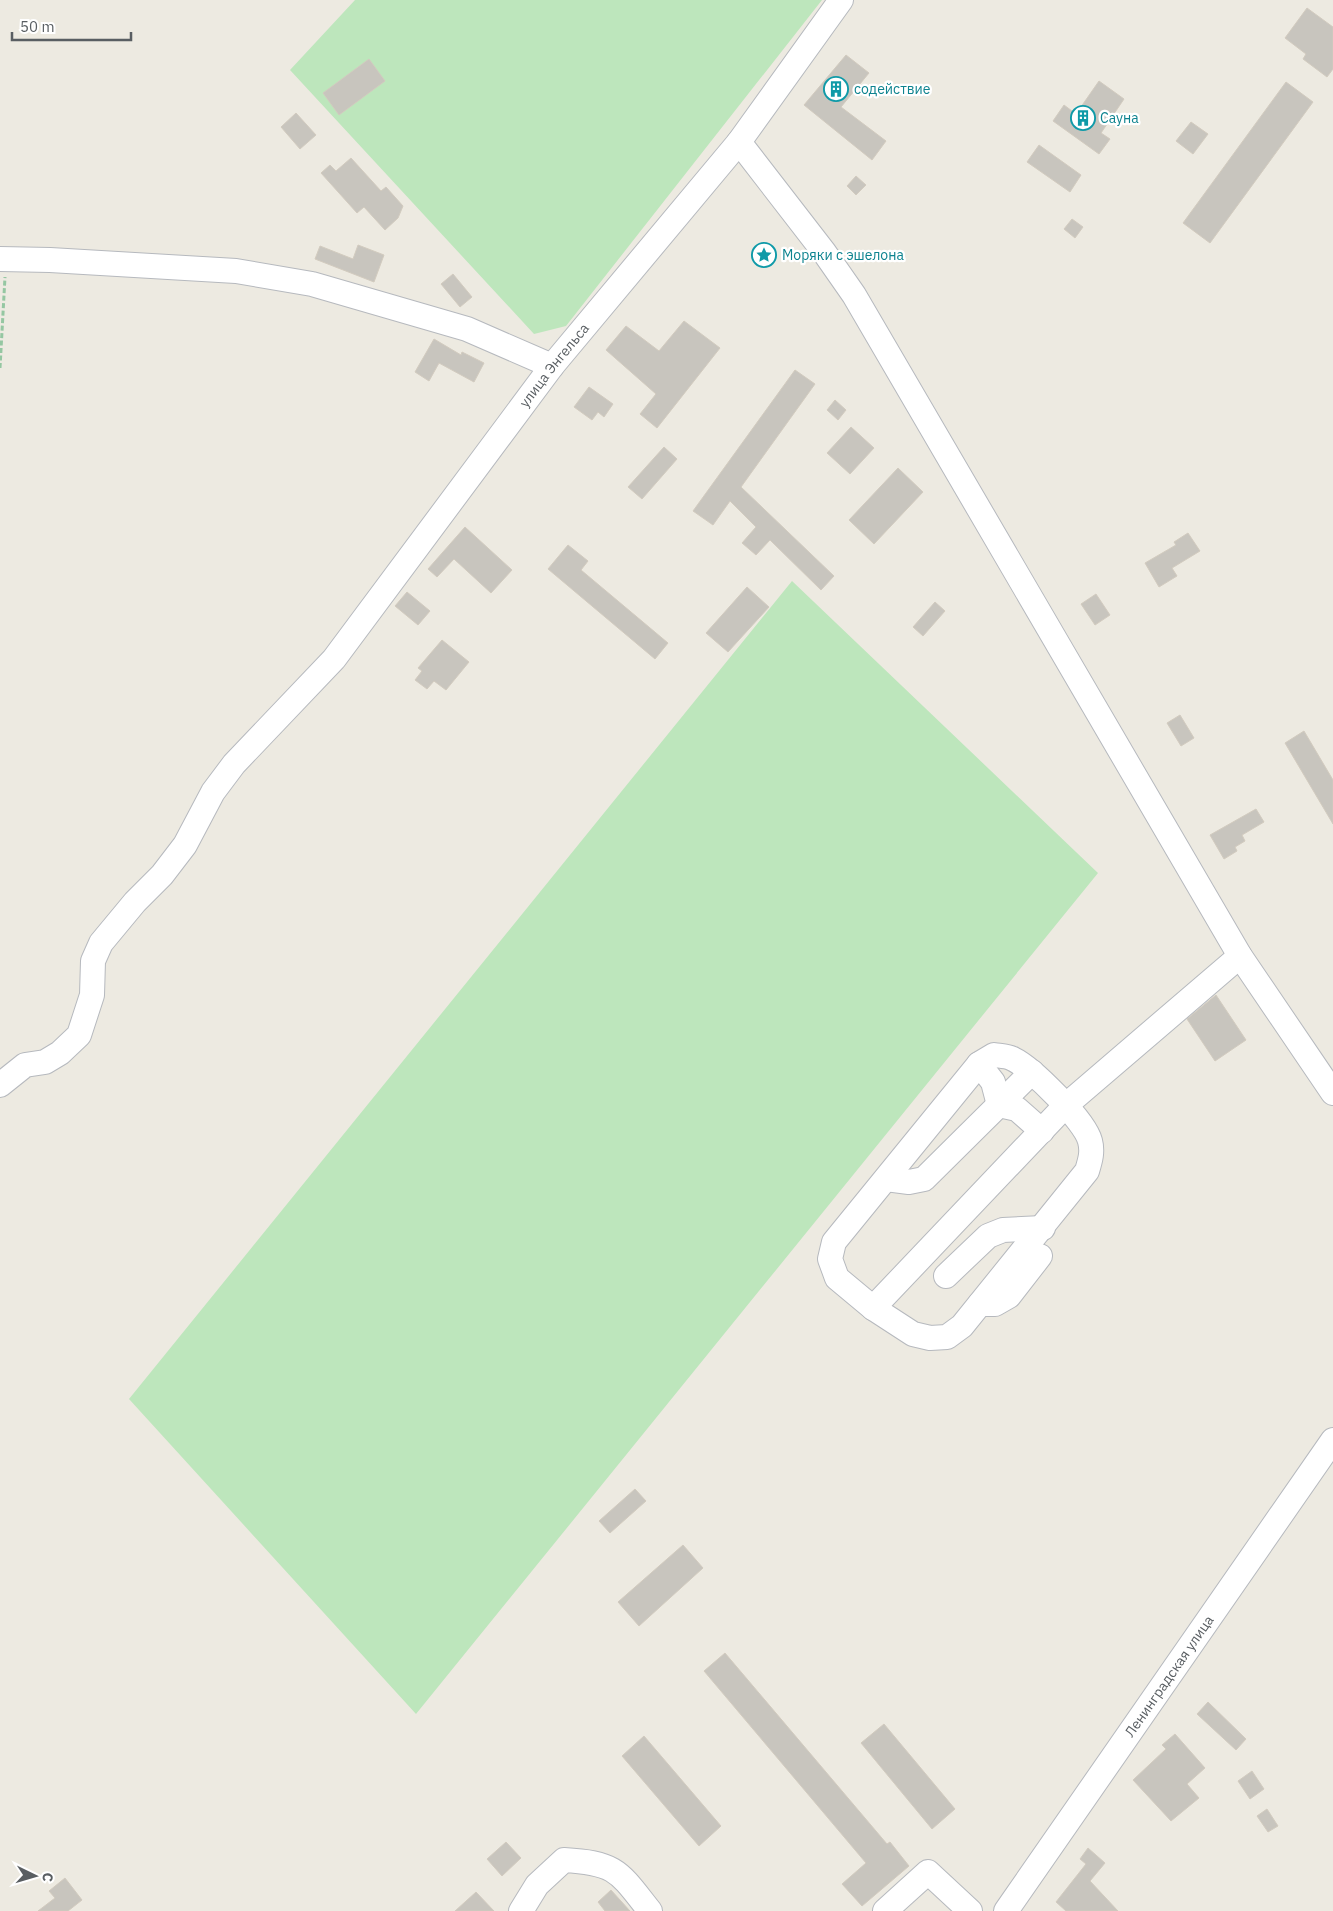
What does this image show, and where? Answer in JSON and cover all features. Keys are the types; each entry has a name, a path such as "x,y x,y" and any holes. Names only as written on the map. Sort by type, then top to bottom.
{"street":[{"name":"улица Энгельса","path":"0,1085 25,1064 46,1062 60,1053 78,1036 92,995 93,961 101,942 135,902 162,875 185,845 213,792 234,764 334,659 552,366 739,142 842,0"},
{"path":"739,142 824,252 854,295 1240,956 1333,1093"},
{"path":"3,259 236,271 312,284 467,329 552,366"},
{"path":"873,1308 1065,1106 1240,956"},
{"path":"994,1055 1012,1058 1032,1072 1065,1106 1090,1140 1091,1156 1087,1171 1043,1228 962,1326 947,1337 930,1338 914,1334 873,1308 837,1278 830,1259 834,1242 979,1064 994,1055"},
{"path":"979,1064 993,1082 999,1104"},
{"path":"886,1179 909,1182 924,1180 1032,1072"},
{"path":"999,1104 1017,1109 1042,1131"},
{"path":"980,1304 995,1304 1009,1296 1065,1225 1072,1191"},
{"path":"946,1276 988,1236 1004,1230 1043,1228"},
{"name":"Ленинградская улица","path":"1006,1911 1333,1440"},
{"path":"521,1911 537,1885 564,1860 595,1862 622,1875 650,1911"},
{"path":"885,1911 928,1872 970,1911"}],"path":[{"path":"0,368 3,259"}],"green space":[{"path":"355,0 822,0 566,326 534,334 290,70"},
{"path":"792,581 1098,873 416,1714 129,1399"}],"building":[{"path":"1307,8 1333,27 1333,69 1327,77 1303,59 1306,54 1285,38"},
{"path":"846,55 869,73 841,107 886,141 872,160 804,105"},
{"path":"369,59 385,81 339,115 323,93"},
{"name":"Сауна","path":"1099,81 1124,99 1101,133 1110,139 1099,154 1053,121 1064,105 1076,114"},
{"path":"1286,82 1313,102 1210,243 1183,223"},
{"path":"296,113 316,135 300,149 281,127"},
{"path":"1191,122 1208,134 1193,154 1176,141"},
{"path":"1039,145 1081,175 1070,192 1027,162"},
{"path":"351,158 381,191 386,187 403,206 398,218 385,230 364,207 357,213 321,173 330,165 336,171"},
{"path":"856,176 866,185 856,195 847,186"},
{"path":"1072,219 1083,227 1075,238 1064,229"},
{"path":"358,245 384,255 374,282 315,259 320,246 353,259"},
{"path":"453,274 472,297 460,307 441,284"},
{"path":"684,321 720,348 657,428 640,414 656,394 606,350 626,326 659,351"},
{"path":"434,339 461,355 462,352 484,363 474,382 439,363 429,381 415,372"},
{"path":"795,370 815,384 741,487 834,576 821,590 770,540 756,555 742,543 756,527 730,501 713,525 693,511"},
{"path":"589,387 613,404 604,417 598,412 592,420 574,407"},
{"path":"835,400 846,410 838,420 827,410"},
{"path":"851,427 874,448 850,474 827,453"},
{"path":"664,447 677,459 642,499 628,487"},
{"path":"898,468 923,492 874,544 849,520"},
{"path":"465,527 512,570 491,593 454,559 437,577 428,569"},
{"path":"1188,533 1200,551 1172,568 1177,576 1159,587 1145,563 1176,545 1174,542"},
{"path":"568,545 588,561 581,570 668,643 655,659 548,569"},
{"path":"747,587 769,607 728,652 706,633"},
{"path":"407,592 430,611 418,625 395,606"},
{"path":"1096,594 1110,615 1095,625 1081,604"},
{"path":"935,602 945,611 923,636 913,627"},
{"path":"442,640 469,662 446,690 434,681 427,689 415,680 422,671 418,668"},
{"path":"1180,715 1194,738 1181,746 1167,723"},
{"path":"1304,731 1333,780 1333,824 1285,743"},
{"path":"1256,809 1264,822 1242,835 1245,841 1235,847 1237,851 1224,859 1210,835"},
{"path":"1216,995 1246,1040 1215,1061 1187,1019"},
{"path":"635,1489 646,1501 610,1533 599,1521"},
{"path":"683,1545 703,1568 639,1626 618,1602"},
{"path":"725,1653 887,1844 890,1842 909,1866 862,1906 842,1884 866,1863 704,1671"},
{"path":"1208,1702 1246,1739 1236,1750 1197,1714"},
{"path":"884,1724 955,1809 932,1829 861,1743"},
{"path":"1175,1734 1205,1768 1187,1784 1199,1798 1171,1821 1133,1780 1166,1749 1162,1745"},
{"path":"644,1736 721,1826 699,1846 622,1756"},
{"path":"1252,1771 1264,1789 1250,1799 1238,1781"},
{"path":"1267,1809 1278,1826 1268,1832 1257,1816"},
{"path":"506,1842 521,1858 502,1876 487,1859"},
{"path":"1088,1848 1105,1863 1090,1881 1118,1911 1066,1911 1056,1902 1086,1864 1080,1859"},
{"path":"65,1878 82,1900 68,1911 38,1911 55,1898 49,1891"},
{"path":"611,1890 630,1911 605,1911 598,1902"},
{"path":"476,1892 494,1911 455,1911"}],"place":[{"name":"содействие","path":"836,89"},
{"name":"Сауна","path":"1083,118"},
{"name":"Моряки с эшелона","path":"764,255"}]}
